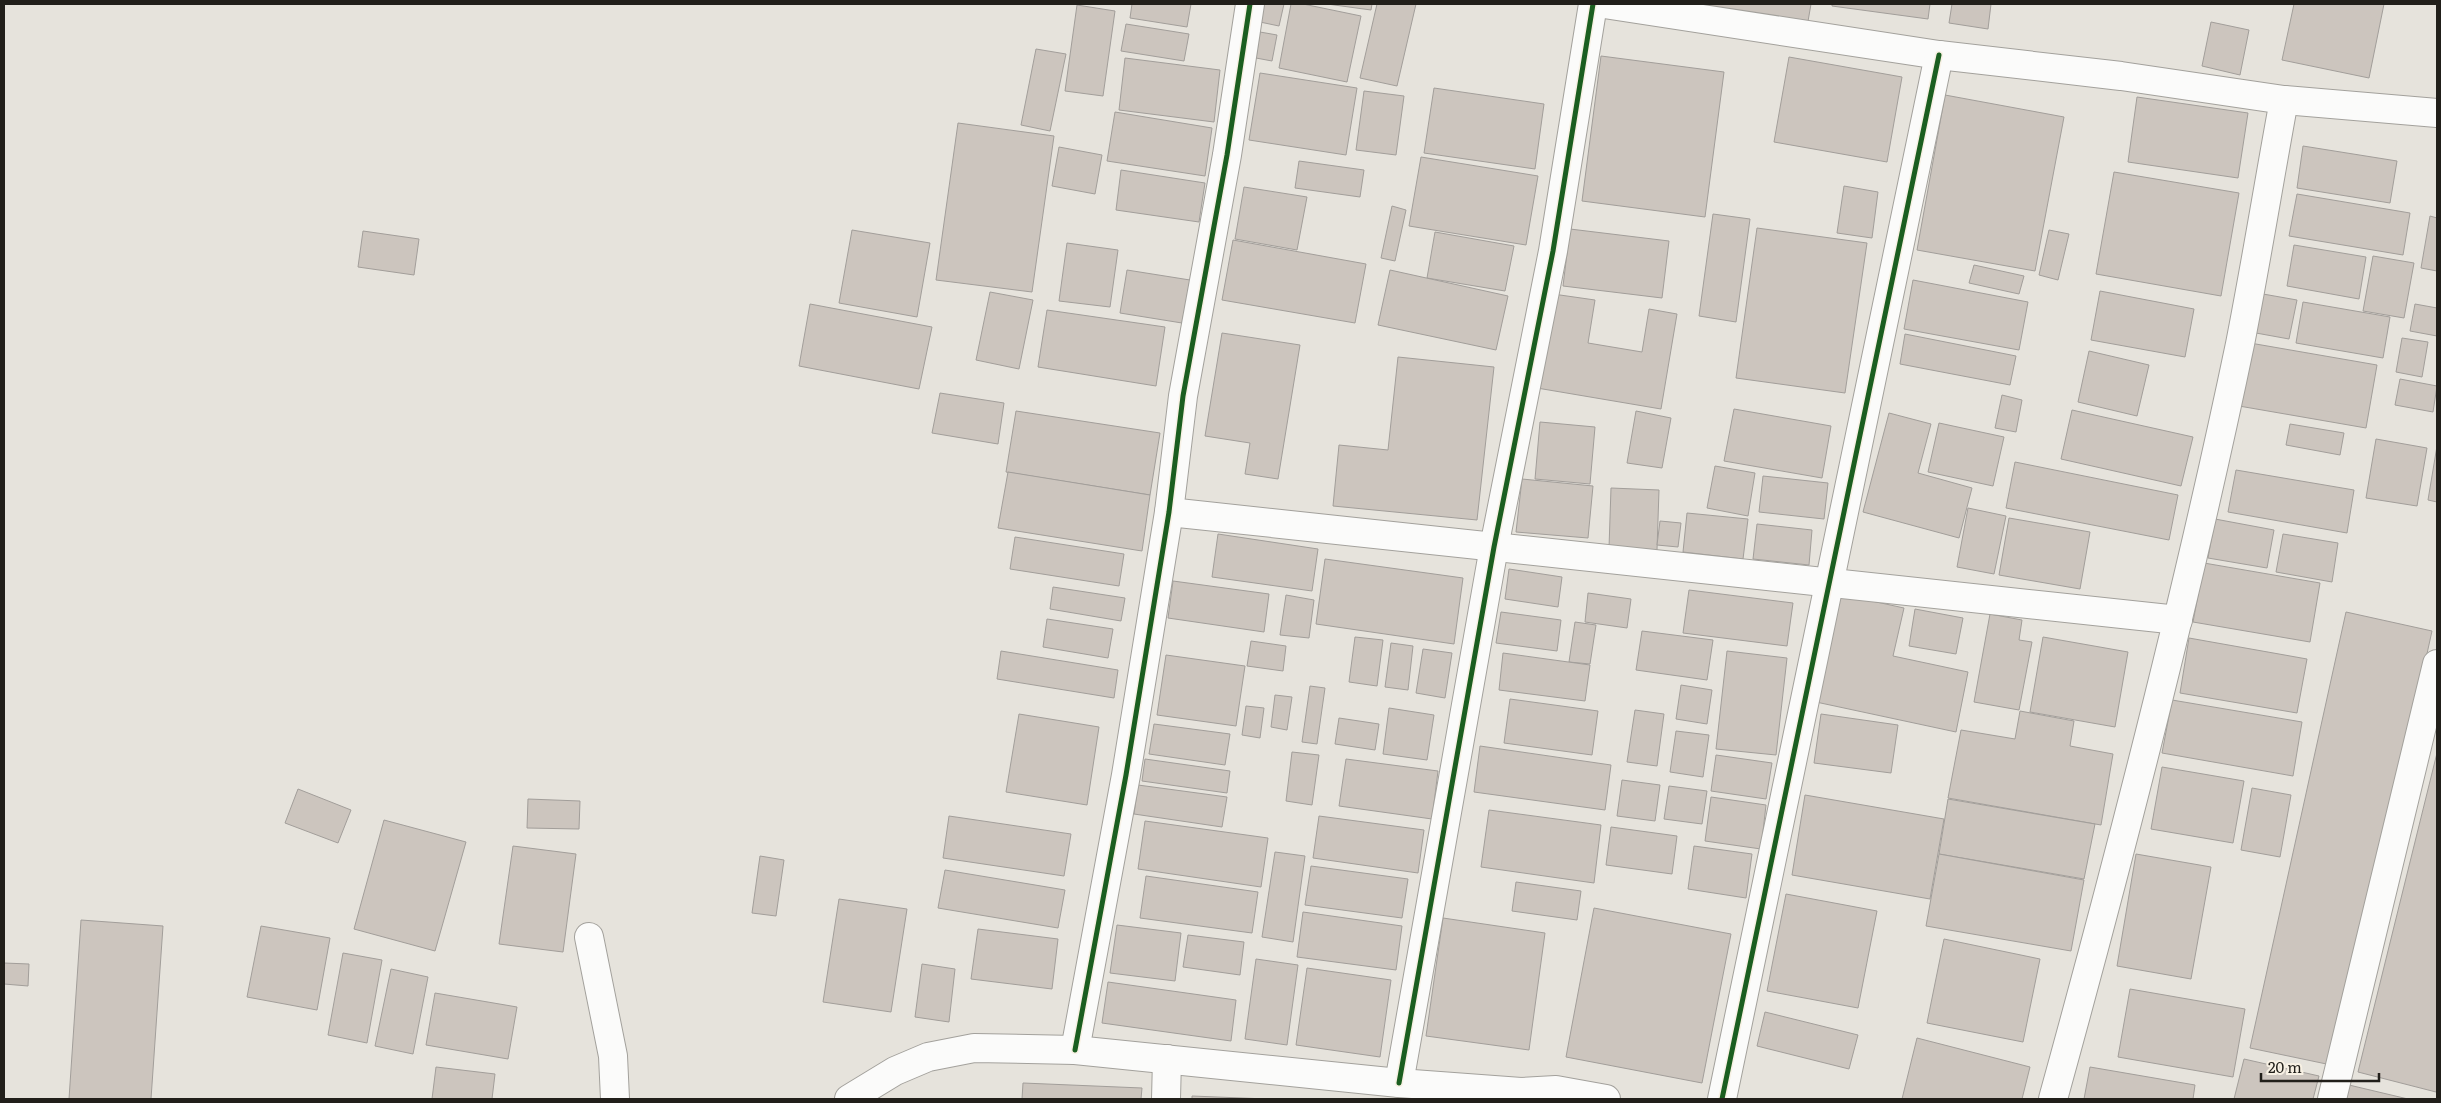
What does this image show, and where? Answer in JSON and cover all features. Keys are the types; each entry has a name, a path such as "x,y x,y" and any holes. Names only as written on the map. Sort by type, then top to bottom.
{"street":[{"path":"1075,1050 1126,775 1169,512 1183,396 1227,155 1250,4"},
{"path":"1399,1083 1494,547 1553,251 1593,4"},
{"path":"1604,4 1939,55 2121,76 2284,100 2437,112"},
{"path":"1722,1099 1939,55"},
{"path":"2053,1099 2116,871 2178,620 2240,342 2284,100"},
{"path":"1169,512 2178,620"},
{"path":"2332,1099 2437,664"},
{"path":"589,937 613,1056 615,1099"},
{"path":"849,1099 895,1071 928,1057 974,1048 1075,1050 1521,1096 1556,1090 1606,1099"},
{"path":"1166,1099 1167,1059"}],"building":[{"path":"1132,4 1191,4 1187,27 1130,18"},
{"path":"1264,4 1284,4 1279,26 1260,22"},
{"path":"1291,4 1303,4 1361,16 1347,82 1279,68"},
{"path":"1327,4 1372,4 1371,10"},
{"path":"1377,4 1416,4 1397,86 1360,78"},
{"path":"1678,4 1811,4 1807,27"},
{"path":"1832,4 1930,4 1928,19 1832,6"},
{"path":"1952,4 1991,4 1988,29 1949,23"},
{"path":"2294,4 2384,4 2369,78 2282,60"},
{"path":"1077,5 1115,11 1103,96 1065,91"},
{"path":"2211,22 2249,30 2240,75 2202,66"},
{"path":"1126,24 1189,34 1184,61 1121,51"},
{"path":"1260,32 1277,35 1272,61 1256,58"},
{"path":"1036,49 1066,54 1050,131 1021,125"},
{"path":"1601,56 1724,72 1705,217 1582,201"},
{"path":"1789,57 1902,77 1887,162 1774,142"},
{"path":"1125,58 1220,70 1214,122 1119,110"},
{"path":"1260,73 1357,88 1346,155 1249,140"},
{"path":"1434,88 1544,104 1535,169 1424,153"},
{"path":"1364,91 1404,96 1396,155 1356,150"},
{"path":"1945,95 2064,117 2035,271 1917,250"},
{"path":"2137,97 2248,113 2238,178 2128,162"},
{"path":"1115,112 1212,128 1205,176 1107,161"},
{"path":"958,123 1054,136 1032,292 936,280"},
{"path":"2303,146 2397,161 2390,203 2297,188"},
{"path":"1059,147 1102,155 1095,194 1052,186"},
{"path":"1421,157 1538,176 1526,245 1409,226"},
{"path":"1299,161 1364,170 1360,197 1295,188"},
{"path":"1121,170 1205,183 1199,222 1116,210"},
{"path":"2114,172 2239,193 2221,296 2096,274"},
{"path":"1844,186 1878,192 1872,238 1837,233"},
{"path":"1244,187 1307,197 1297,250 1235,239"},
{"path":"2297,194 2410,213 2403,255 2289,236"},
{"path":"1392,206 1406,210 1395,261 1381,258"},
{"path":"1713,214 1750,219 1736,322 1699,316"},
{"path":"2430,216 2437,218 2437,271 2421,268"},
{"path":"1757,228 1867,243 1845,393 1736,378"},
{"path":"1570,229 1669,241 1662,298 1563,286"},
{"path":"852,230 930,243 917,317 839,303"},
{"path":"2049,230 2069,234 2058,280 2039,275"},
{"path":"363,231 419,239 414,275 358,267"},
{"path":"1435,232 1514,246 1505,291 1427,278"},
{"path":"1233,240 1366,264 1355,323 1222,300"},
{"path":"1067,243 1118,250 1110,307 1059,301"},
{"path":"2294,245 2366,257 2359,299 2287,286"},
{"path":"2373,256 2414,263 2404,318 2363,311"},
{"path":"1974,265 2024,276 2019,294 1969,283"},
{"path":"1127,270 1190,280 1182,323 1120,313"},
{"path":"1390,270 1508,296 1496,350 1378,325"},
{"path":"1913,280 2028,302 2019,350 1904,329"},
{"path":"2100,291 2194,309 2185,357 2091,340"},
{"path":"990,292 1033,300 1019,369 976,360"},
{"path":"1553,294 1595,300 1588,343 1642,352 1649,309 1677,314 1661,409 1537,388"},
{"path":"2263,294 2297,300 2289,339 2256,333"},
{"path":"2303,302 2390,317 2383,358 2296,343"},
{"path":"810,304 932,327 919,389 799,366"},
{"path":"2415,304 2437,308 2437,336 2410,331"},
{"path":"1047,310 1165,327 1156,386 1038,367"},
{"path":"1222,333 1300,345 1278,479 1245,474 1250,443 1205,436"},
{"path":"1905,334 2016,356 2010,385 1900,364"},
{"path":"2402,338 2428,342 2422,377 2396,372"},
{"path":"2250,343 2377,365 2366,428 2239,406"},
{"path":"2089,351 2149,365 2137,416 2078,402"},
{"path":"1398,357 1494,367 1477,520 1333,506 1339,445 1388,450"},
{"path":"2400,379 2437,386 2433,412 2395,405"},
{"path":"940,393 1004,403 998,444 932,433"},
{"path":"2002,395 2022,400 2016,432 1995,428"},
{"path":"1734,409 1831,426 1822,478 1724,461"},
{"path":"2072,410 2193,437 2181,486 2061,459"},
{"path":"1016,411 1160,433 1150,495 1006,472"},
{"path":"1636,411 1671,418 1662,468 1627,463"},
{"path":"1889,413 1931,424 1918,473 1972,488 1959,538 1863,512"},
{"path":"1540,422 1595,427 1590,484 1535,479"},
{"path":"1939,423 2004,437 1993,486 1928,472"},
{"path":"2290,424 2344,433 2340,455 2286,445"},
{"path":"2376,439 2427,448 2417,506 2366,498"},
{"path":"2437,446 2437,502 2428,500"},
{"path":"2015,462 2178,495 2169,540 2006,508"},
{"path":"1715,466 1755,473 1748,516 1707,508"},
{"path":"2236,470 2354,490 2347,533 2228,512"},
{"path":"1008,472 1150,495 1142,551 998,528"},
{"path":"1763,476 1828,483 1824,519 1759,512"},
{"path":"1522,479 1593,486 1588,538 1516,532"},
{"path":"1611,488 1659,490 1657,550 1609,548"},
{"path":"1968,508 2006,516 1994,574 1957,567"},
{"path":"1687,513 1748,519 1743,559 1683,552"},
{"path":"2009,518 2090,532 2080,589 1999,575"},
{"path":"2215,519 2274,530 2267,568 2208,558"},
{"path":"1660,521 1681,523 1678,547 1657,545"},
{"path":"1757,524 1812,530 1809,565 1753,559"},
{"path":"1218,534 1318,549 1312,591 1212,577"},
{"path":"2283,534 2338,543 2332,582 2276,572"},
{"path":"1015,537 1124,554 1119,586 1010,569"},
{"path":"1325,559 1463,578 1454,644 1316,624"},
{"path":"2204,563 2320,583 2310,642 2193,622"},
{"path":"1509,569 1562,577 1558,607 1505,599"},
{"path":"1173,581 1269,594 1264,632 1168,618"},
{"path":"1053,587 1125,598 1121,621 1050,609"},
{"path":"1689,590 1793,603 1787,646 1683,633"},
{"path":"1588,593 1631,599 1627,628 1585,622"},
{"path":"1840,594 1904,608 1893,656 1968,672 1956,732 1816,702"},
{"path":"1286,595 1314,600 1309,638 1280,635"},
{"path":"1915,609 1963,618 1956,654 1909,646"},
{"path":"1501,612 1561,620 1557,651 1496,643"},
{"path":"2346,612 2432,631 2336,1066 2250,1048"},
{"path":"1990,614 2022,620 2019,640 2032,642 2019,710 1974,702"},
{"path":"1047,619 1113,629 1108,658 1043,647"},
{"path":"1575,622 1596,625 1590,664 1569,662"},
{"path":"1642,631 1713,640 1707,680 1636,670"},
{"path":"1355,637 1383,640 1377,686 1349,682"},
{"path":"2043,637 2128,652 2115,727 2030,712"},
{"path":"2189,638 2307,659 2297,713 2180,693"},
{"path":"1251,641 1286,646 1283,671 1247,666"},
{"path":"1391,643 1413,646 1408,690 1385,687"},
{"path":"1423,649 1452,653 1445,698 1416,693"},
{"path":"1001,651 1118,670 1114,698 997,679"},
{"path":"1727,651 1787,658 1776,755 1716,749"},
{"path":"1503,653 1590,665 1585,701 1499,690"},
{"path":"1166,655 1245,666 1236,726 1157,715"},
{"path":"1681,685 1712,690 1707,724 1676,719"},
{"path":"1310,686 1325,688 1317,744 1302,742"},
{"path":"1275,695 1292,697 1287,730 1271,727"},
{"path":"1510,699 1598,711 1592,755 1504,743"},
{"path":"2172,700 2302,722 2293,776 2162,753"},
{"path":"1246,706 1264,708 1260,738 1242,735"},
{"path":"1389,708 1434,715 1427,760 1383,754"},
{"path":"1635,710 1664,714 1657,766 1627,762"},
{"path":"2020,711 2074,721 2070,746 2113,754 2101,825 1948,798 1961,730 2015,739"},
{"path":"1019,714 1099,727 1087,805 1006,792"},
{"path":"1821,714 1898,725 1891,773 1814,763"},
{"path":"1339,718 1379,724 1375,750 1335,744"},
{"path":"1154,724 1230,734 1225,765 1149,754"},
{"path":"1676,731 1709,735 1703,777 1670,772"},
{"path":"1480,746 1611,765 1605,810 1474,792"},
{"path":"1292,752 1319,755 1312,805 1286,801"},
{"path":"2437,753 2437,1088 2436,1092 2358,1072"},
{"path":"1716,755 1772,763 1766,799 1711,791"},
{"path":"1145,759 1230,771 1227,793 1142,781"},
{"path":"1346,759 1438,771 1432,819 1339,806"},
{"path":"2162,767 2244,781 2233,843 2151,829"},
{"path":"1622,780 1660,785 1655,821 1617,816"},
{"path":"1138,785 1227,797 1222,827 1134,814"},
{"path":"1669,786 1707,791 1702,824 1664,819"},
{"path":"2252,788 2291,795 2280,857 2241,850"},
{"path":"298,789 351,810 338,843 285,823"},
{"path":"1805,795 1944,819 1930,899 1792,875"},
{"path":"1711,797 1766,805 1761,849 1705,841"},
{"path":"528,799 580,801 579,829 527,828"},
{"path":"1948,799 2095,824 2084,879 1939,854"},
{"path":"1489,810 1601,825 1594,883 1481,867"},
{"path":"949,816 1071,834 1064,876 943,858"},
{"path":"1319,816 1424,830 1418,873 1313,858"},
{"path":"384,820 466,842 435,951 354,929"},
{"path":"1145,821 1268,838 1261,887 1138,869"},
{"path":"1611,827 1677,836 1672,874 1606,865"},
{"path":"513,846 576,854 563,952 499,944"},
{"path":"1694,846 1752,854 1746,898 1688,889"},
{"path":"1275,852 1305,856 1293,942 1262,937"},
{"path":"1939,854 2084,880 2071,951 1926,926"},
{"path":"2136,854 2211,867 2191,979 2117,966"},
{"path":"760,856 784,860 776,916 752,913"},
{"path":"1311,866 1408,879 1402,918 1305,905"},
{"path":"945,870 1065,890 1058,928 938,908"},
{"path":"1146,876 1258,892 1252,933 1140,918"},
{"path":"1516,882 1581,891 1577,920 1512,911"},
{"path":"1786,894 1877,911 1858,1008 1767,991"},
{"path":"839,899 907,909 891,1012 823,1002"},
{"path":"1594,908 1731,934 1702,1083 1566,1057"},
{"path":"1303,912 1402,926 1396,970 1297,957"},
{"path":"1443,918 1545,933 1529,1050 1426,1036"},
{"path":"81,920 163,926 151,1099 69,1099"},
{"path":"1117,925 1181,933 1175,981 1110,973"},
{"path":"261,926 330,938 317,1010 247,997"},
{"path":"978,929 1058,939 1052,989 971,979"},
{"path":"1188,935 1244,942 1240,975 1183,967"},
{"path":"1944,939 2040,959 2023,1042 1927,1023"},
{"path":"343,953 382,960 367,1043 328,1035"},
{"path":"1256,959 1298,965 1287,1045 1245,1039"},
{"path":"4,963 29,964 28,986 4,984"},
{"path":"922,964 955,969 949,1022 915,1017"},
{"path":"1307,968 1391,980 1380,1057 1296,1045"},
{"path":"391,969 428,977 413,1054 375,1046"},
{"path":"1108,982 1236,1000 1231,1041 1102,1023"},
{"path":"2130,989 2245,1009 2233,1077 2118,1057"},
{"path":"435,993 517,1007 508,1059 426,1045"},
{"path":"1765,1012 1858,1035 1849,1069 1757,1046"},
{"path":"1917,1038 2030,1067 2022,1099 1902,1099"},
{"path":"2244,1059 2319,1076 2313,1099 2234,1099"},
{"path":"436,1067 495,1074 492,1099 432,1099"},
{"path":"2090,1067 2195,1085 2193,1099 2084,1099"},
{"path":"1023,1083 1142,1088 1141,1099 1022,1099"},
{"path":"2349,1085 2408,1099 2345,1099"},
{"path":"1192,1096 1267,1099 1192,1099"}],"cycle path":[{"path":"1075,1050 1126,775 1169,512 1183,396 1227,155 1250,4"},
{"path":"1399,1083 1494,547 1553,251 1593,4"},
{"path":"1722,1099 1939,55"}]}
